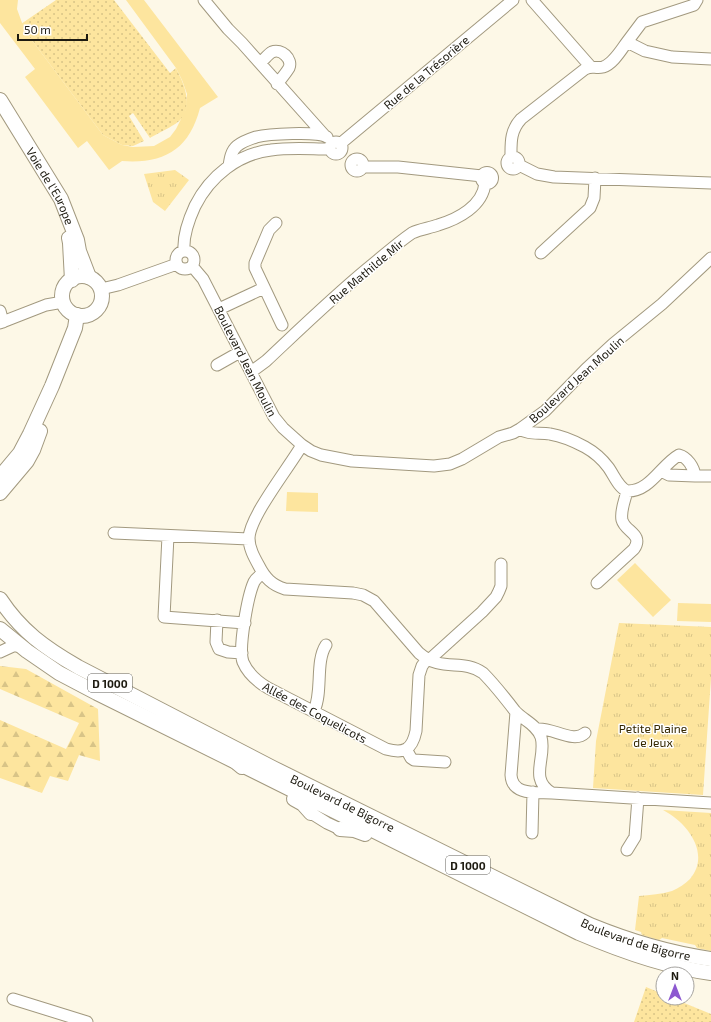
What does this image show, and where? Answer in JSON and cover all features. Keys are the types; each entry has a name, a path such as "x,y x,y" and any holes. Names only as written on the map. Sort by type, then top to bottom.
{"main road":[{"name":"Voie de l'Europe","path":"0,100 61,199 72,226 79,251 89,277 98,284 101,289"},
{"name":"Voie de l'Europe","path":"0,116 54,202 63,221 70,243 72,280"},
{"path":"89,277 80,277 72,280 65,287 63,292 66,308 71,313 77,315 84,316 92,314 97,310 101,303 101,289"},
{"path":"0,477 20,453 30,434 52,386 75,328 77,315"},
{"path":"0,493 27,461 33,450 44,419 52,386"},
{"name":"Boulevard de Bigorre","path":"0,599 19,623 50,651 273,768 590,925 615,935 661,949 711,959"},
{"name":"D 1000","path":"0,629 20,646 59,672 82,685 236,762"},
{"path":"236,762 269,786 303,804 311,813"},
{"name":"Boulevard de Bigorre","path":"236,762 585,936 635,955 684,968 711,973"},
{"path":"340,829 354,830 362,833 418,861 547,918"}],"street":[{"path":"204,0 277,84 334,145 352,161 357,158 361,160 364,164 363,167 398,167 487,179 513,163"},
{"name":"Rue de la Trésorière","path":"334,145 513,0"},
{"path":"532,0 590,66"},
{"path":"513,163 512,132 520,119 590,66 604,67 610,64 642,22 694,5 697,0"},
{"path":"627,42 645,51 672,57 711,59"},
{"path":"260,63 272,52 279,51 285,54 289,60 290,67 277,84"},
{"path":"229,166 232,153 236,147 257,137 286,134 334,145"},
{"path":"184,250 184,240 191,214 199,198 209,183 229,166 251,154 270,150 334,145"},
{"path":"513,163 544,176 711,183"},
{"path":"541,253 590,208 594,198 595,178"},
{"name":"Rue Mathilde Mir","path":"251,372 266,361 354,280 398,242 414,232 461,216 482,196 487,179"},
{"path":"276,223 269,230 255,263 255,268 282,325"},
{"path":"184,250 193,254 194,260 192,266 184,269 177,264 176,261 177,255 184,250"},
{"name":"Boulevard Jean Moulin","path":"192,266 203,279 274,417 283,428 302,445 311,451 352,461 442,466 462,459 492,441 520,429 545,411 590,366 662,304 711,258"},
{"path":"101,289 118,285 177,264"},
{"path":"219,310 264,288"},
{"path":"1,319 46,305 64,302"},
{"path":"217,365 240,352"},
{"path":"520,429 526,432 539,432 555,435 574,441 600,458 627,492"},
{"path":"302,445 269,495 253,522 250,531 249,539 252,555 262,573 272,583 285,589 353,593 369,598 428,660 440,664 470,666 484,672 516,712 537,729 542,742 541,783 545,789 552,793"},
{"path":"627,492 636,490 643,486 677,456 681,455 693,467 695,476"},
{"path":"661,471 669,475 711,476"},
{"path":"597,583 634,549 637,542 634,535 625,526 621,518 627,492"},
{"path":"114,533 249,539"},
{"path":"168,536 164,617 245,623"},
{"path":"445,762 414,760 411,758 406,749 411,746 416,731 419,675 422,666 482,612 496,597 501,586 501,564"},
{"name":"Allée des Coquelicots","path":"262,573 254,583 245,623 242,653 243,661 248,670 260,684 386,749 394,751 406,749"},
{"path":"217,620 216,642 219,649 228,652 242,653"},
{"path":"314,711 318,700 322,653 326,645"},
{"path":"0,652 12,646 20,646"},
{"path":"516,712 512,780 517,789 533,792 711,803"},
{"path":"537,729 546,729 573,738 585,733"},
{"path":"532,834 533,792"},
{"path":"627,850 635,837 638,798"},
{"path":"311,813 340,829"},
{"path":"13,999 87,1022"}],"green space":[{"path":"0,0 18,0 17,9 25,31 103,135 122,145 133,147 154,146 170,137 176,129 186,109 187,94 176,68 126,0 144,0 218,97 200,108 189,134 182,144 173,151 162,157 150,160 122,161 109,170 87,141 78,148 25,77 35,69 0,23"},
{"path":"56,0 114,0 170,73 176,68 184,86 187,99 187,106 180,121 150,138 133,113 129,116 144,141 133,146 122,145 103,135 21,24"},
{"path":"175,170 189,180 165,211 153,202 144,174"},
{"path":"287,492 318,493 318,512 286,511"},
{"path":"635,563 671,600 653,617 617,580"},
{"path":"678,603 711,604 711,622 677,621"},
{"name":"Petite Plaine de Jeux","path":"619,623 711,627 711,678 703,795 593,788 596,741"},
{"path":"0,666 26,669 98,709 100,761 79,755 68,781 50,776 42,793 0,778 0,720 66,749 79,723 0,689"},
{"path":"663,810 711,813 711,951 697,948 695,945 662,938 659,940 642,935 641,932 635,930 639,896 660,894 675,890 690,879 696,869 698,860 694,840 681,823"},
{"path":"646,987 655,991 655,1006 692,1006 711,1014 711,1022 634,1022"}]}
